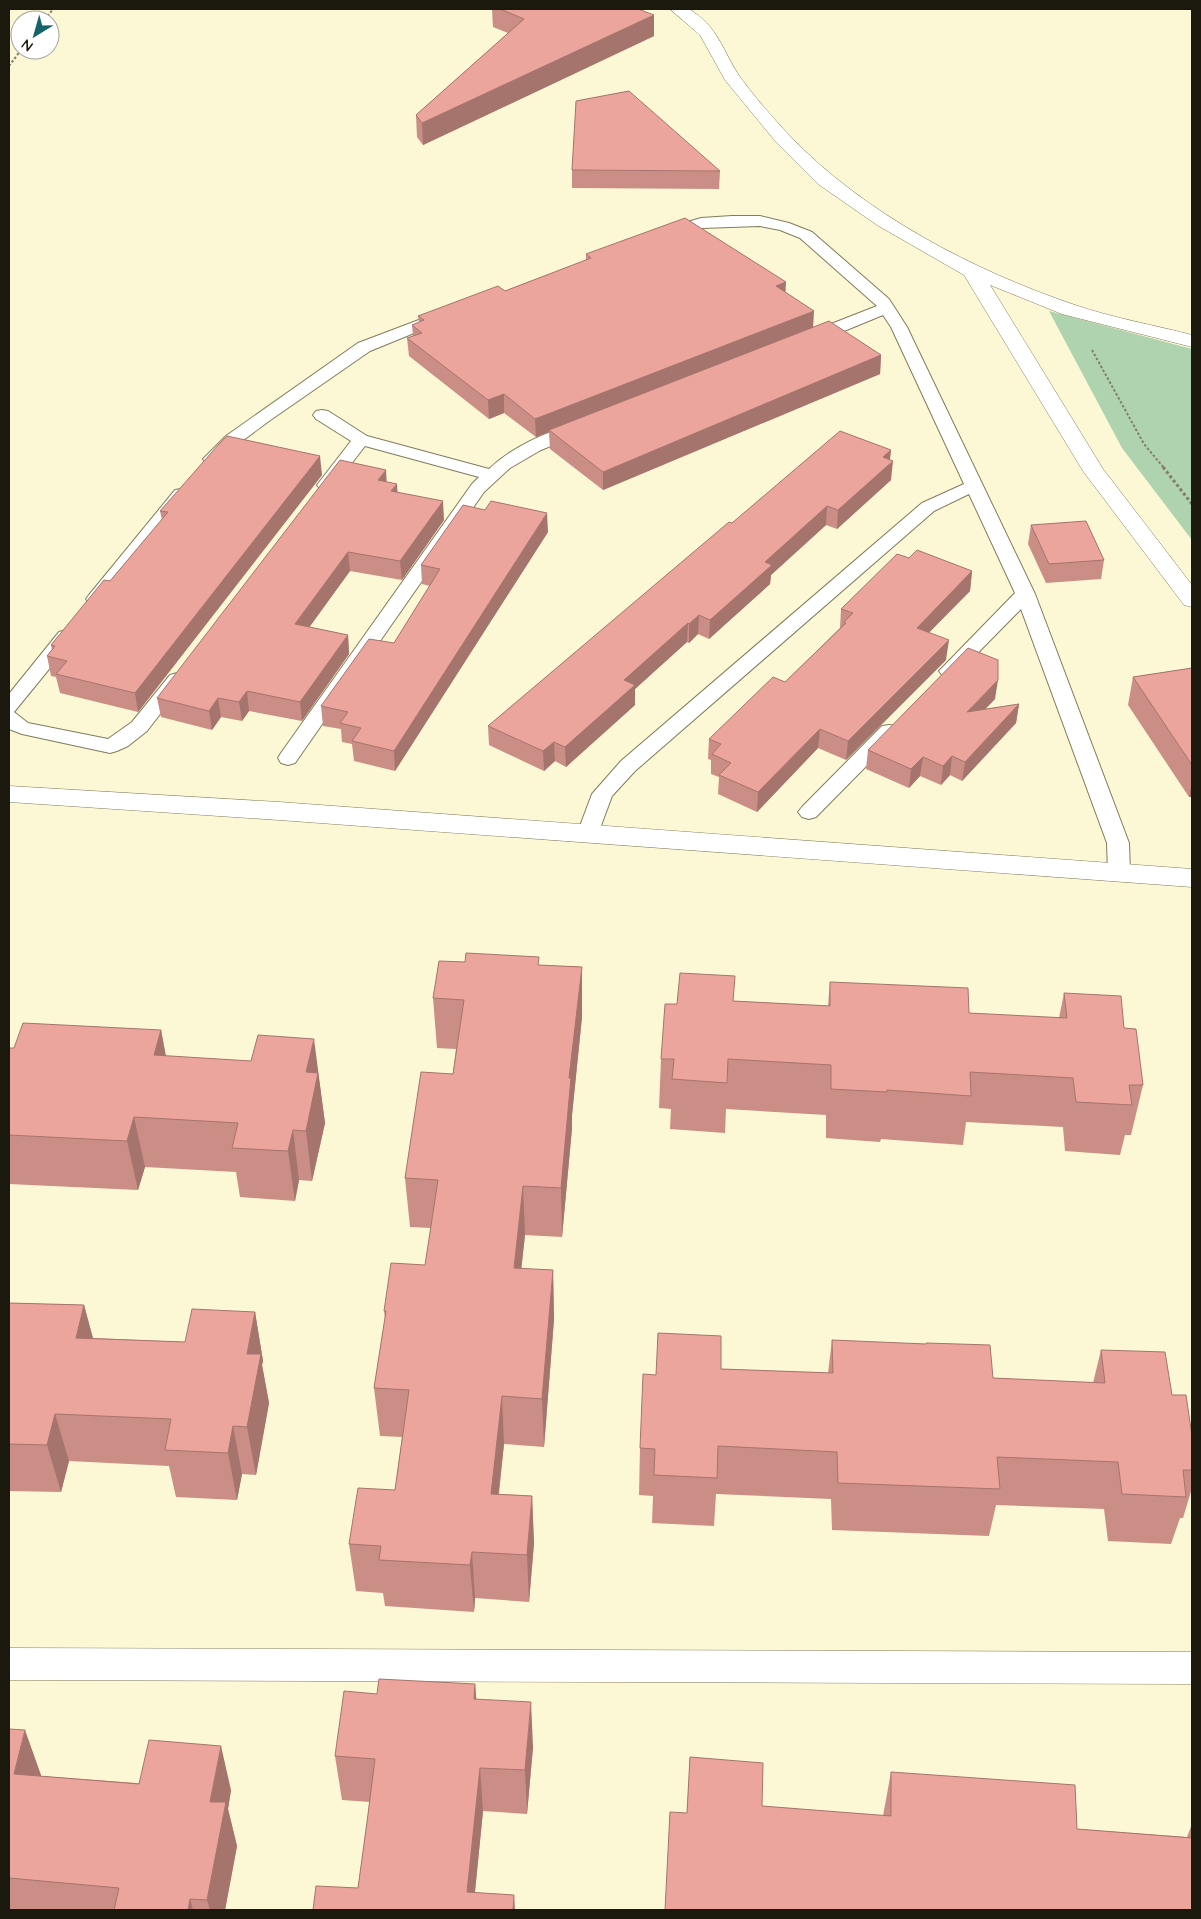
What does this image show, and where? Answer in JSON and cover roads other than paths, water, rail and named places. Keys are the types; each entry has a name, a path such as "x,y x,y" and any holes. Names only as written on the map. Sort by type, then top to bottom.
{"street":[{"path":"678,9 692,18 707,32 731,76 782,138 825,180 884,220 971,272 1069,310 1192,341"},
{"path":"971,272 1094,471 1192,600"},
{"path":"9,794 1192,878"},
{"path":"9,1664 1192,1668"}],"lane":[{"path":"650,238 701,224 760,222 784,226 806,235 883,302 899,327 1025,594 1118,843 1119,873"},
{"path":"794,344 887,308"},
{"path":"88,609 196,476 232,440 342,360 364,347 395,333 459,310"},
{"path":"322,415 361,440 492,475"},
{"path":"288,758 478,488 504,464 535,446 590,424"},
{"path":"312,503 361,440"},
{"path":"588,834 602,794 628,766 928,508 951,495 974,486"},
{"path":"934,686 1025,594"},
{"path":"9,707 76,624"},
{"path":"9,717 10,720 22,728 110,746 123,741 136,732 191,661"},
{"path":"809,812 900,721"}]}
